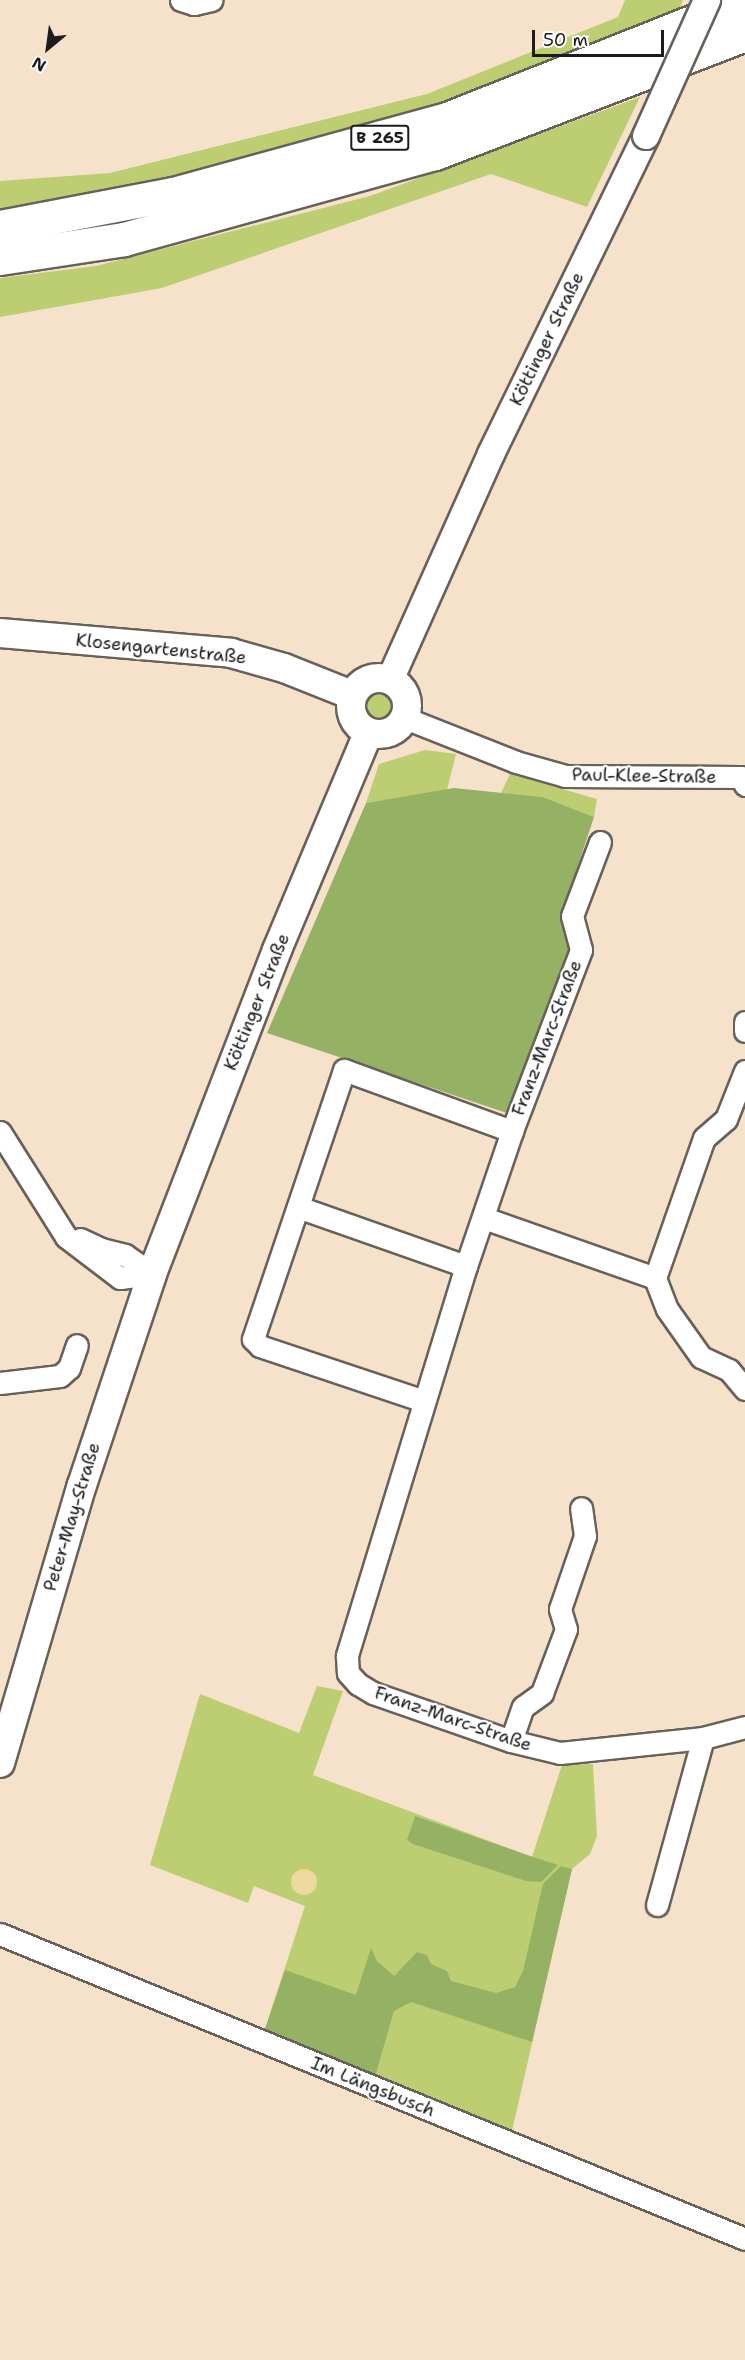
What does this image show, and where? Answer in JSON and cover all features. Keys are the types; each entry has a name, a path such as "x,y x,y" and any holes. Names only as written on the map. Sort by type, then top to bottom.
{"main road":[{"name":"B 265","path":"0,227 173,194 447,119 745,1"},
{"name":"B 265","path":"0,258 124,239 435,153 745,34"},
{"name":"Klosengartenstraße","path":"0,633 231,653 284,668 352,695"},
{"path":"368,680 390,680 406,696 405,718 390,733 368,733 352,717 352,695 368,680"},
{"name":"Köttinger Straße","path":"152,1274 278,950 368,733"},
{"name":"Peter-May-Straße","path":"0,1763 81,1485 152,1274"}],"street":[{"path":"181,0 194,4 212,0"},
{"name":"Köttinger Straße","path":"390,680 491,454 646,136 707,0"},
{"name":"Paul-Klee-Straße","path":"405,718 516,762 565,776 741,777 745,785"},
{"name":"Franz-Marc-Straße","path":"600,842 572,916 580,950 512,1131 466,1266 346,1656 348,1672 358,1684 373,1693 511,1741 560,1753 581,1754 703,1738 745,1727"},
{"path":"745,1022 745,1031"},
{"name":"Franz-Marc-Straße","path":"424,1401 260,1346 253,1339 344,1070 512,1131"},
{"path":"745,1071 726,1119 704,1138 655,1278 667,1309 701,1357 729,1370 745,1389"},
{"path":"0,1132 66,1237 120,1278 152,1274"},
{"path":"298,1207 466,1266"},
{"path":"484,1218 655,1278"},
{"path":"0,1383 60,1376 69,1368 77,1345"},
{"path":"511,1741 523,1707 542,1693 566,1629 560,1609 585,1536 581,1508"},
{"path":"657,1905 703,1738"},
{"name":"Im Längsbusch","path":"0,1934 745,2239"}],"green space":[{"path":"625,0 683,0 677,15 448,105 238,166 0,213 0,181 110,173 427,94 618,17"},
{"path":"640,97 587,207 491,174 162,288 0,317 0,278 96,266 370,196"},
{"path":"380,694 389,698 393,707 389,716 380,720 371,716 367,707 371,698"},
{"path":"425,750 456,754 447,790 366,803 379,764"},
{"path":"510,774 597,799 594,817 543,797 501,793"},
{"path":"454,788 543,797 594,817 562,914 570,948 510,1114 267,1033 366,803"},
{"path":"317,1686 343,1691 313,1775 532,1857 562,1765 593,1764 597,1836 590,1854 572,1869 511,2135 263,2035 305,1906 254,1886 248,1903 150,1865 200,1694 299,1733"},
{"path":"415,1816 558,1865 541,1882 526,1881 413,1844 407,1840"},
{"path":"561,1866 572,1869 532,2042 411,2002 394,2011 374,2080 263,2035 285,1970 356,1995 371,1948 377,1961 394,1976 417,1952 427,1955 431,1964 447,1971 451,1981 496,1993 515,1987 523,1971 543,1884"}],"sand":[{"path":"304,1869 313,1873 317,1882 313,1891 304,1895 295,1891 291,1882 295,1873"}]}
